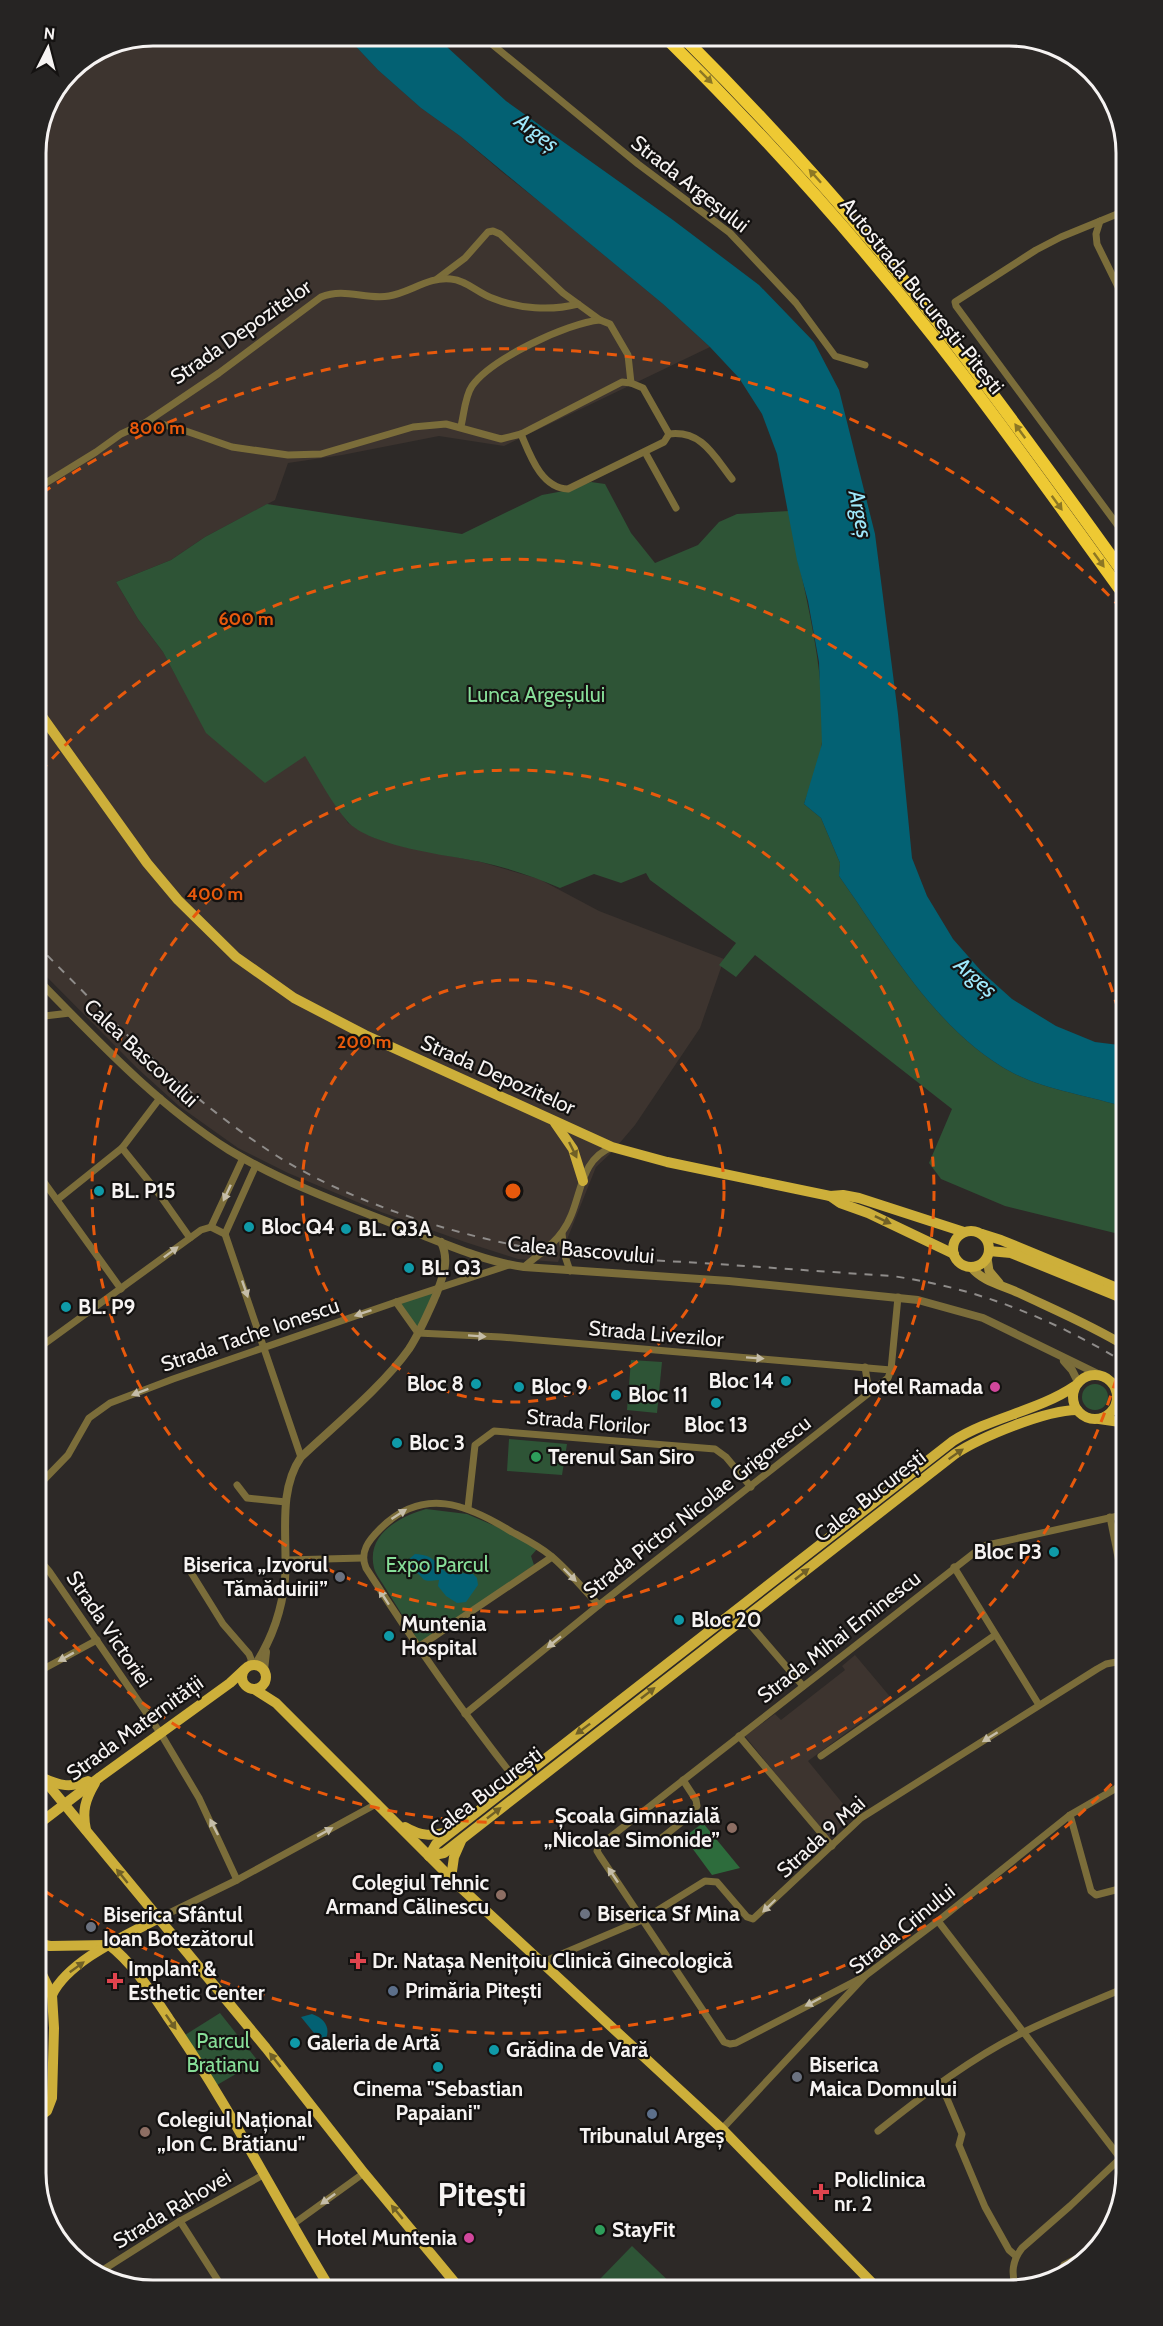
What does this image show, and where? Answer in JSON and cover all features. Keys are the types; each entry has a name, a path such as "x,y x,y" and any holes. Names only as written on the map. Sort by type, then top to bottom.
{"highway":[{"name":"Autostrada București-Pitești","path":"675,47 786,162 891,284 980,396 1116,584"},
{"name":"Autostrada București-Pitești","path":"693,47 788,146 897,272 984,382 1116,563"}],"main road":[{"name":"Strada Depozitelor","path":"47,723 166,886 207,930 252,970 333,1020 612,1147 668,1162 830,1196 843,1195 876,1202 964,1232"},
{"path":"555,1122 573,1149 583,1181"},
{"name":"Strada Depozitelor","path":"830,1196 840,1203 868,1213 954,1254"},
{"path":"1116,1287 1001,1240 973,1231 964,1232 956,1239 954,1254 960,1263 971,1267 981,1277 1000,1284 1116,1341"},
{"path":"982,1234 988,1242 989,1271 1000,1284"},
{"path":"988,1254 1011,1253 1116,1296"},
{"path":"971,1267 980,1265 988,1254"},
{"path":"1116,1389 1112,1382 1102,1376 1089,1375 1077,1384 1072,1398 1077,1410 1086,1418 1116,1421"},
{"name":"Calea București","path":"460,1832 516,1780 953,1441 1061,1395 1077,1384"},
{"path":"1098,1419 1116,1407"},
{"name":"Calea București","path":"429,1856 436,1844 460,1832 745,1619 961,1450 1043,1416 1060,1411 1077,1410"},
{"path":"276,1703 265,1682 253,1668 243,1681 276,1703 451,1878 722,2129 869,2280"},
{"name":"Strada Maternității","path":"46,1818 99,1777 253,1668"},
{"path":"230,1683 251,1688 260,1687 265,1682"},
{"path":"46,1778 57,1784 69,1786 99,1777"},
{"path":"87,1833 83,1810 99,1777"},
{"path":"46,1783 452,2279"},
{"path":"398,1824 423,1835 460,1832 451,1878"},
{"path":"52,1995 61,1979 108,1944 157,1919"},
{"path":"46,1945 108,1944 123,1957 142,1980 192,2052 325,2279"},
{"path":"46,1983 52,1995 54,2028 52,2098 46,2112"}],"street":[{"name":"Strada Argeșului","path":"495,47 638,164 730,233 796,303 835,356 865,365"},
{"path":"1116,214 1036,250 955,302 1116,523"},
{"path":"1100,221 1096,234 1097,244 1116,283"},
{"path":"435,281 465,258 488,232 493,231 500,234 563,293 600,320 610,324 628,355 631,383"},
{"path":"435,281 449,278 461,281 493,299 529,307 557,309 578,304"},
{"name":"Strada Depozitelor","path":"47,482 121,434 145,423 228,366 321,297 346,292 376,297 391,296 435,281"},
{"path":"461,426 471,388 495,364 574,325 600,320"},
{"path":"145,423 180,429 232,447 288,455 321,454 413,427 446,423 501,439 521,434 622,382 643,388 669,434"},
{"path":"521,434 540,472 555,487 561,489 568,489 645,452 664,442 669,434"},
{"path":"669,434 695,436 732,479"},
{"path":"645,452 676,508"},
{"name":"Calea Bascovului","path":"47,989 160,1098 190,1123 243,1158 315,1192 441,1242 510,1265 524,1267 729,1281 898,1297 935,1304 983,1318 1102,1376"},
{"path":"47,1016 70,1013"},
{"path":"57,1200 122,1148 160,1098"},
{"path":"524,1267 562,1233 574,1209 589,1165 595,1156 612,1147"},
{"path":"122,1148 190,1238"},
{"path":"212,1227 243,1158"},
{"path":"225,1234 256,1165"},
{"path":"46,1185 121,1289"},
{"path":"46,1343 201,1230 212,1227 225,1234 301,1457"},
{"path":"562,1233 564,1253 570,1271"},
{"path":"253,1668 266,1648 282,1601 286,1502 290,1479 301,1457 390,1371 418,1333 439,1288 446,1261 441,1242"},
{"name":"Strada Tache Ionescu","path":"46,1477 68,1455 82,1426 98,1410 110,1403 265,1347 510,1265"},
{"path":"891,1370 898,1297"},
{"path":"396,1302 418,1333"},
{"name":"Strada Livezilor","path":"418,1333 490,1336 891,1370"},
{"name":"Calea Bascovului","path":"1054,1353 1068,1364 1077,1384"},
{"path":"865,1367 869,1392"},
{"name":"Strada Pictor Nicolae Grigorescu","path":"465,1714 599,1605 888,1378 891,1370"},
{"name":"Strada Florilor","path":"468,1508 475,1444 494,1431 715,1449 726,1457 751,1487"},
{"path":"237,1485 247,1498 286,1502"},
{"path":"516,1780 417,1648 366,1568 363,1558 367,1544 399,1513 412,1507 427,1503 468,1508 484,1514 552,1557 599,1605"},
{"name":"Strada Mihai Eminescu","path":"642,1920 597,1851 599,1846 986,1544 1116,1516"},
{"path":"1110,1517 1116,1547"},
{"path":"417,1648 552,1557"},
{"path":"285,1560 363,1558"},
{"path":"187,1566 223,1624 249,1654 253,1668"},
{"name":"Strada Victoriei","path":"46,1567 161,1734 199,1798 237,1881"},
{"path":"954,1567 1039,1706"},
{"path":"737,1609 803,1686"},
{"path":"821,1755 995,1635"},
{"path":"46,1667 97,1640"},
{"name":"Strada 9 Mai","path":"543,1962 642,1920 705,1881 717,1882 747,1917 753,1919 861,1818 1106,1665 1116,1663"},
{"path":"739,1736 832,1846"},
{"path":"654,1844 683,1821 697,1806 696,1800 683,1780"},
{"name":"Strada Crinului","path":"722,2129 865,1976 938,1921 1070,1815 1116,1788"},
{"path":"157,1919 237,1881 378,1803"},
{"path":"1070,1815 1091,1891 1096,1895 1101,1895 1116,1890"},
{"path":"642,1920 724,2042 730,2044 865,1976"},
{"path":"938,1921 1116,2152"},
{"path":"878,2131 940,2082 1022,2032 1116,1992"},
{"path":"940,2082 962,2134 960,2145 985,2207 1009,2250 1016,2256"},
{"path":"1015,2279 1013,2266 1022,2248 1116,2163"},
{"path":"292,2225 364,2173"},
{"name":"Strada Rahovei","path":"106,2268 180,2221 263,2175"},
{"path":"180,2221 217,2279"}],"shaded area":[{"path":"147,47 356,47 378,70 421,108 460,136 546,207 663,304 710,347 504,446 439,436 288,463 275,500 205,537 171,560 116,582 138,619 163,652 177,678 305,755 348,823 372,837 405,847 481,862 539,879 599,911 724,959 700,1028 635,1125 596,1167 558,1262 518,1259 381,1212 288,1173 238,1148 179,1106 137,1068 47,977 47,140 55,113 73,83 88,69 119,52"},
{"path":"855,1655 892,1699 808,1761 853,1816 828,1839 745,1736 775,1714 781,1720 845,1670 842,1666"}],"green space":[{"name":"Lunca Argeșului","path":"591,482 605,484 631,533 655,563 698,545 719,522 737,514 789,511 817,654 822,712 821,749 804,804 821,818 840,863 839,876 895,958 937,1011 960,1035 985,1056 1026,1079 1116,1105 1116,1233 1005,1206 941,1179 929,1163 952,1109 755,955 736,977 719,965 736,943 650,880 646,873 621,883 594,874 560,888 491,864 391,844 358,830 347,821 305,756 265,783 206,733 163,652 138,619 116,582 171,560 205,537 267,504 462,534 542,495 569,490"},
{"path":"439,1288 418,1333 396,1302"},
{"path":"631,1360 662,1362 657,1413 627,1410"},
{"path":"1095,1384 1104,1388 1108,1397 1104,1406 1095,1410 1086,1406 1082,1397 1086,1388"},
{"name":"Terenul San Siro","path":"509,1439 567,1444 562,1475 507,1471"},
{"name":"Expo Parcul","path":"426,1509 467,1514 509,1532 537,1549 531,1556 534,1565 420,1644 376,1573 373,1556 380,1536 387,1529 405,1517"},
{"path":"703,1823 740,1868 712,1875 684,1837"},
{"name":"Parcul Bratianu","path":"220,2013 258,2061 217,2085 185,2035"},
{"path":"632,2246 667,2280 601,2280"}],"water":[{"name":"Argeș","path":"356,47 447,47 506,101 673,220 759,285 814,342 839,390 875,534 898,714 912,858 927,896 953,939 982,972 1012,999 1056,1026 1095,1042 1116,1045 1116,1105 1026,1079 985,1056 937,1011 895,958 839,876 840,863 821,818 804,804 822,744 819,662 808,601 797,560 777,454 762,414 739,378 710,347 663,304 460,136 421,108 378,70"},
{"path":"415,1554 430,1557 446,1572 473,1574 477,1578 478,1585 466,1602 457,1603 446,1596 438,1586 439,1580 425,1580 410,1570 408,1560"},
{"path":"312,2014 321,2019 326,2026 327,2035 323,2044 301,2017"}],"railway":[{"path":"47,955 151,1057 212,1109 277,1156 308,1174 377,1205 490,1240 562,1253 892,1276 924,1281 955,1288 1014,1308 1071,1333 1116,1358"}],"place":[{"name":"BL. P15","path":"99,1191"},
{"name":"Bloc Q4","path":"249,1227"},
{"name":"BL. Q3A","path":"346,1229"},
{"name":"BL. Q3","path":"409,1268"},
{"name":"BL. P9","path":"66,1307"},
{"name":"Bloc 14","path":"786,1381"},
{"name":"Bloc 8","path":"476,1384"},
{"name":"Bloc 9","path":"519,1387"},
{"name":"Hotel Ramada","path":"995,1387"},
{"name":"Bloc 11","path":"616,1395"},
{"name":"Bloc 13","path":"716,1403"},
{"name":"Bloc 3","path":"397,1443"},
{"name":"Terenul San Siro","path":"536,1457"},
{"name":"Bloc P3","path":"1054,1552"},
{"name":"Biserica „Izvorul Tămăduirii”","path":"340,1577"},
{"name":"Bloc 20","path":"679,1620"},
{"name":"Muntenia Hospital","path":"389,1636"},
{"name":"Școala Gimnazială „Nicolae Simonide”","path":"732,1828"},
{"name":"Colegiul Tehnic Armand Călinescu","path":"501,1895"},
{"name":"Biserica Sf Mina","path":"585,1914"},
{"name":"Biserica Sfântul Ioan Botezătorul","path":"91,1927"},
{"name":"Dr. Natașa Nenițoiu Clinică Ginecologică","path":"358,1961"},
{"name":"Implant & Esthetic Center","path":"115,1981"},
{"name":"Primăria Pitești","path":"393,1991"},
{"name":"Galeria de Artă","path":"295,2043"},
{"name":"Grădina de Vară","path":"494,2050"},
{"name":"Cinema \"Sebastian Papaiani\"","path":"438,2067"},
{"name":"Biserica Maica Domnului","path":"797,2077"},
{"name":"Tribunalul Argeș","path":"652,2114"},
{"name":"Colegiul Național „Ion C. Brătianu\"","path":"145,2132"},
{"name":"Policlinica nr. 2","path":"821,2192"},
{"name":"StayFit","path":"600,2230"},
{"name":"Hotel Muntenia","path":"469,2238"}],"district":[{"name":"Pitești","path":"482,2194"}]}
